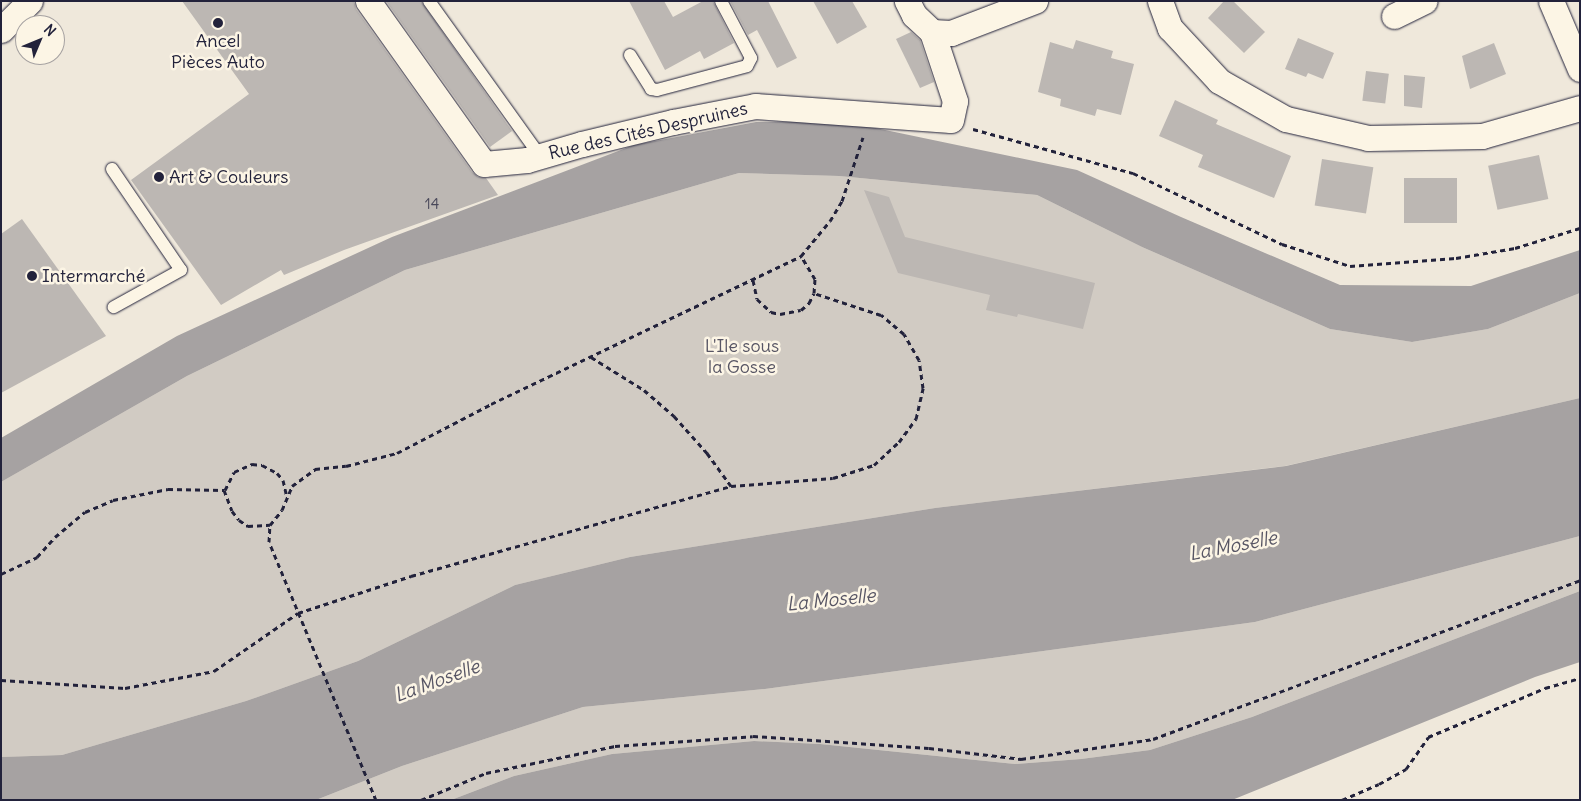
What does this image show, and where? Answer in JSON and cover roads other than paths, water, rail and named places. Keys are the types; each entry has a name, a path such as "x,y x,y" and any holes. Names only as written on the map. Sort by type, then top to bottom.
{"street":[{"path":"1,30 30,1"},
{"name":"Rue des Cités Despruines","path":"368,1 484,164 527,160 673,122 755,106 952,120 955,100 932,32"},
{"path":"907,1 914,15 932,32 951,33 1036,1"},
{"path":"1160,1 1170,28 1219,80 1286,119 1368,138 1482,136 1580,108"},
{"path":"1394,16 1425,1"},
{"path":"1551,1 1580,69"}],"lane":[{"path":"429,1 540,156"},
{"path":"630,55 651,89 658,90 747,66 751,58 721,1"},
{"path":"112,169 181,270 114,307"}],"water":[{"path":"842,121 1077,170 1340,285 1471,286 1580,250 1580,293 1488,329 1412,342 1330,329 1142,247 1037,195 839,176 739,173 405,270 187,376 1,482 1,438 177,336 392,237 634,145 756,122"},
{"name":"La Moselle","path":"1580,398 1580,536 1255,622 765,689 583,707 402,766 316,800 1,800 1,757 62,755 246,701 358,661 515,585 630,557 935,508 1286,466"},
{"path":"1580,591 1580,662 1535,677 1232,800 451,800 514,776 612,754 754,741 820,744 1015,764 1081,759 1150,750 1252,717"}],"place":[{"name":"Ancel Pièces Auto","path":"218,23"},
{"name":"Art & Couleurs","path":"159,177"},
{"name":"Intermarché","path":"32,276"}],"park label":[{"name":"L'Ile sous la Gosse","path":"742,357"}]}
